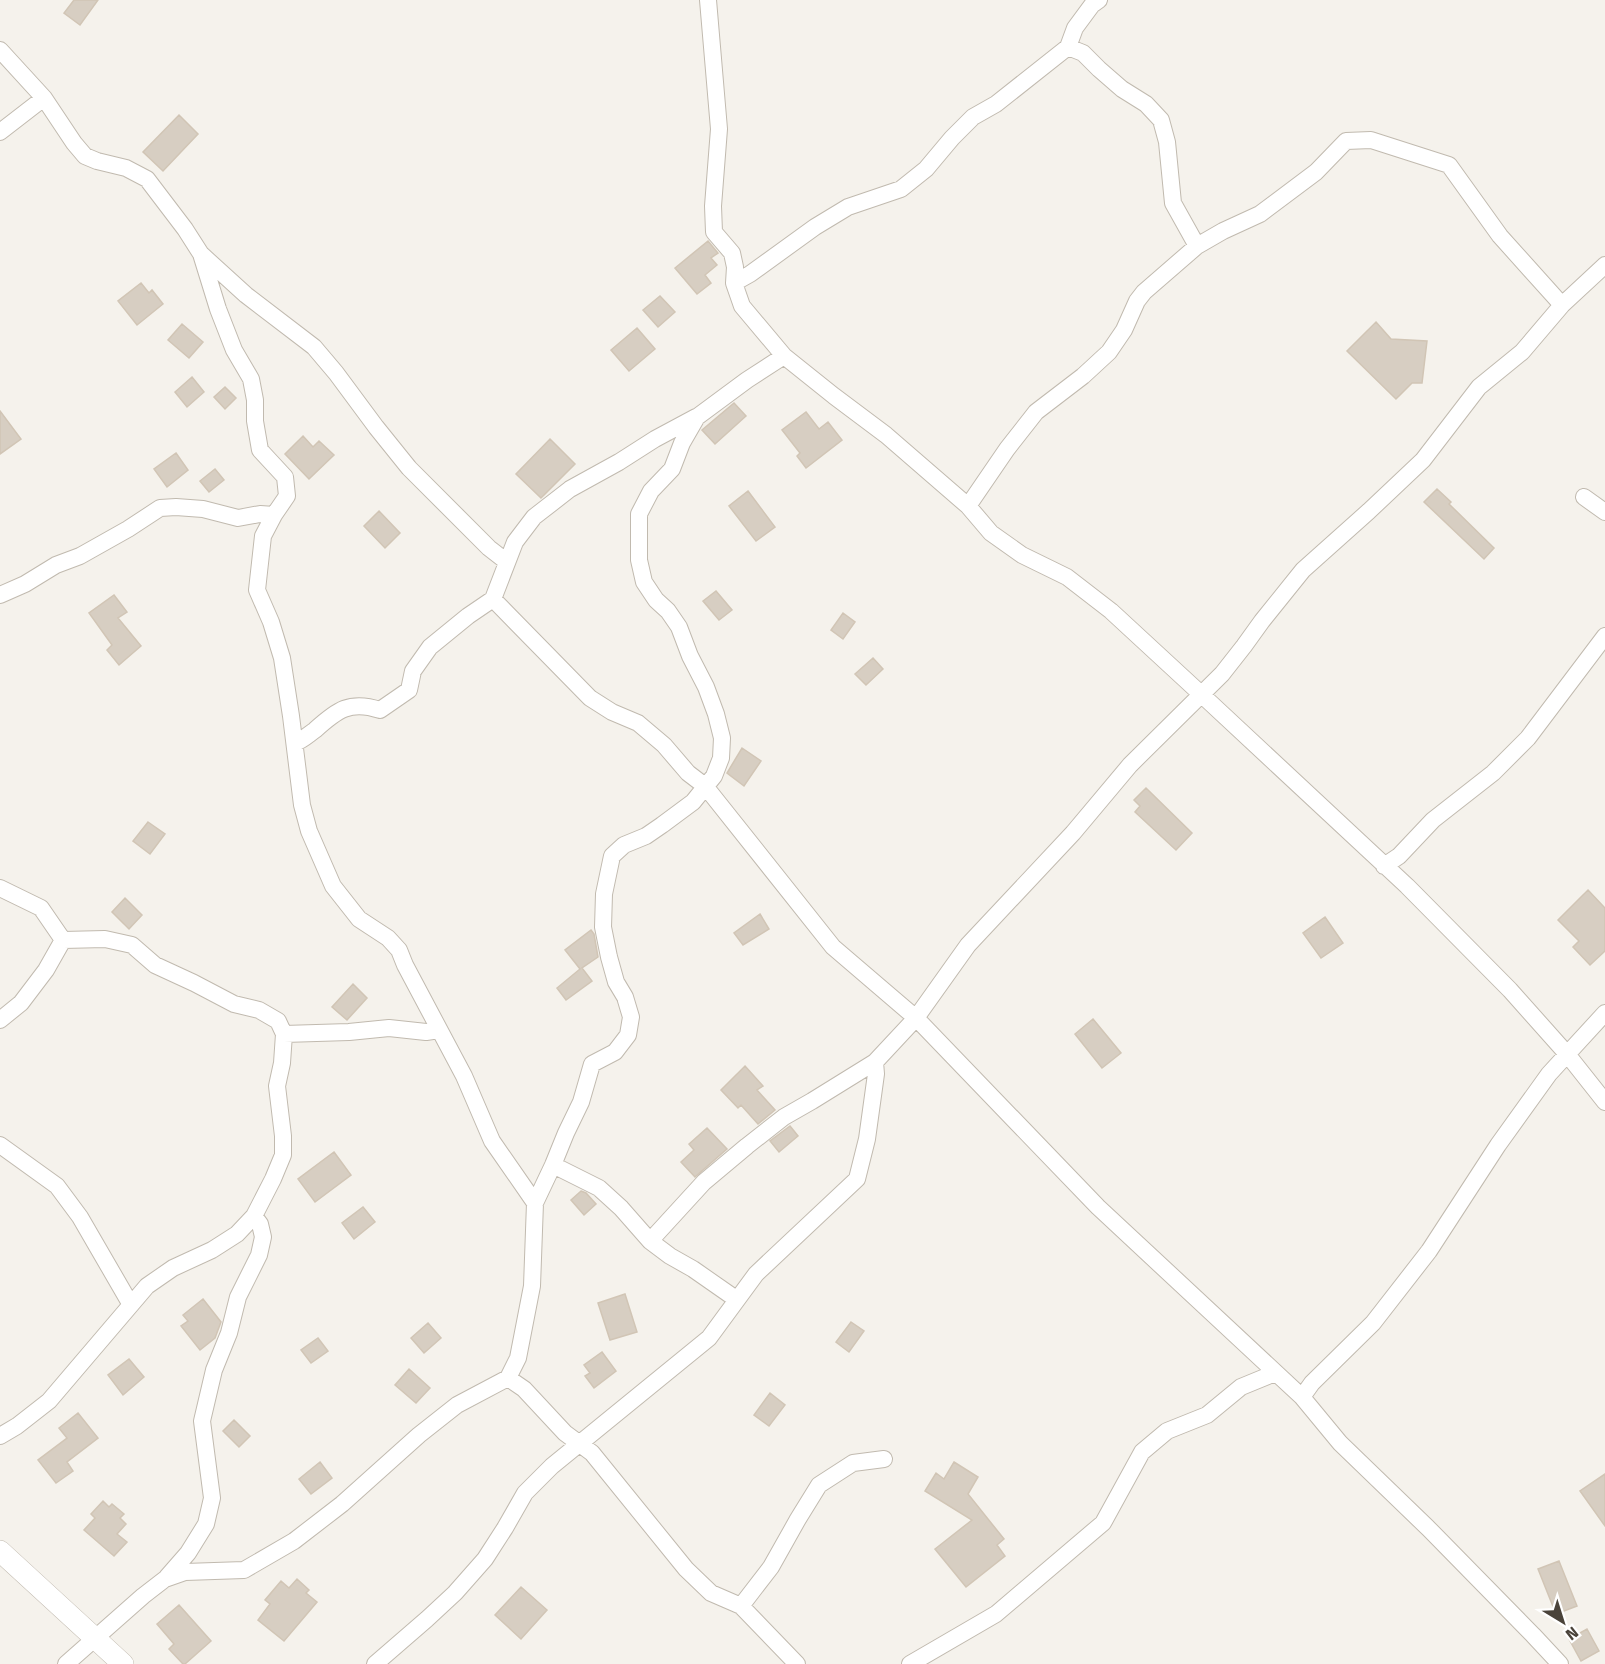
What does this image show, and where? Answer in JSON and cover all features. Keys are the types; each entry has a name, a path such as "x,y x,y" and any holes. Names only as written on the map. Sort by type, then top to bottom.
{"street":[{"path":"708,0 719,129 713,206 714,232 732,253 735,267 734,283 742,306 784,356 886,435 968,506 991,533 1022,555 1067,577 1111,611 1407,886 1510,990 1605,1102"},
{"path":"734,283 848,207 901,189 926,169 973,117 996,104 1068,47 1075,28 1092,5 1099,0"},
{"path":"1068,47 1083,53 1122,89 1146,104 1161,120 1167,142 1173,203 1197,246"},
{"path":"0,50 44,98 74,143 86,156 126,168 147,179 201,254 246,295 314,347 409,468 489,548 507,562"},
{"path":"0,132 44,98"},
{"path":"968,506 1007,449 1036,412 1083,376 1109,352 1124,330 1137,301 1144,292 1197,246 1222,231 1260,214 1316,172 1346,141 1371,140 1449,165 1500,236 1562,305"},
{"path":"201,254 230,340 251,379 260,450 285,477 287,496 263,536 257,590 271,622 282,658 304,813 309,831 333,886 359,920 388,938 399,950 464,1076 492,1141 535,1203"},
{"path":"650,1241 704,1182 784,1117 875,1062 916,1018 968,945 1073,833 1130,765 1222,674 1303,570 1423,460 1479,387 1522,352 1562,305 1605,266"},
{"path":"295,743 303,740 334,713 363,705 380,710 409,690 413,671 430,647 493,599 515,542 534,517 570,489 697,417 784,356"},
{"path":"165,1579 185,1572 244,1570 294,1541 342,1504 419,1435 457,1405 508,1378 518,1358 532,1286 535,1203 581,1102 592,1064 615,1052 628,1035 630,1017 625,997 616,982 603,927 604,894 612,856 624,845 646,836 677,816 693,802 714,776 722,758 722,738 706,687 690,656 679,627 644,582 639,560 639,514 651,491 672,469 682,443 697,417"},
{"path":"1584,497 1605,512"},
{"path":"0,595 25,584 56,565 80,556 160,508 203,509 238,518 260,514 274,515"},
{"path":"493,599 590,698 612,712 638,723 664,745 688,773 705,786 833,946 916,1018 1098,1207 1302,1397 1340,1443 1428,1528 1560,1664"},
{"path":"1384,866 1399,856 1433,820 1494,772 1528,738 1605,636"},
{"path":"0,888 41,908 63,940"},
{"path":"0,1436 49,1401 147,1286 173,1268 212,1250 237,1234 254,1216 283,1155 277,1086 282,1063 284,1034 278,1021 259,1010 234,1004 155,965 132,945 105,939 63,940"},
{"path":"0,1020 21,1003 46,970 63,940"},
{"path":"1302,1397 1312,1383 1373,1323 1422,1260 1498,1145 1549,1074 1605,1013"},
{"path":"284,1034 389,1028 426,1032 439,1030"},
{"path":"375,1664 455,1593 485,1559 525,1493 552,1466 710,1338 756,1274 857,1179 867,1139 876,1074 875,1062"},
{"path":"0,1144 57,1186 80,1217 131,1305"},
{"path":"554,1165 600,1188 650,1241 736,1299"},
{"path":"66,1664 165,1579 188,1553 206,1524 212,1498 202,1421 214,1371 229,1333 238,1297 260,1254 263,1237 260,1224 254,1216"},
{"path":"910,1664 996,1614 1103,1522 1142,1452 1167,1431 1207,1415 1241,1387 1275,1373"},
{"path":"508,1378 524,1389 565,1433 592,1453 686,1569 711,1593 741,1606 796,1664"},
{"path":"741,1606 771,1567 819,1485 853,1463 884,1459"},
{"path":"0,1551 123,1664"}],"building":[{"path":"74,0 98,0 80,25 64,13"},
{"path":"179,115 198,134 163,171 143,152"},
{"path":"708,241 718,253 711,258 717,265 705,275 711,283 697,294 675,268"},
{"path":"141,283 149,293 152,290 163,304 137,325 118,301"},
{"path":"660,296 675,312 658,327 643,310"},
{"path":"1376,322 1391,339 1427,341 1422,383 1412,383 1396,399 1347,351"},
{"path":"182,324 203,342 189,358 168,340"},
{"path":"637,328 655,349 629,371 611,350"},
{"path":"192,377 204,392 187,407 175,392"},
{"path":"225,387 236,398 225,409 214,397"},
{"path":"734,403 746,416 715,444 702,430"},
{"path":"0,411 21,439 0,454"},
{"path":"806,412 819,429 828,422 842,440 806,468 797,456 800,453 782,430"},
{"path":"303,436 313,447 319,441 334,455 309,479 285,454"},
{"path":"550,439 575,464 541,498 516,474"},
{"path":"176,453 188,470 167,487 154,469"},
{"path":"215,469 224,480 209,492 200,481"},
{"path":"1437,489 1494,548 1484,559 1424,502"},
{"path":"748,491 775,527 756,541 729,506"},
{"path":"379,511 400,533 385,548 364,526"},
{"path":"716,591 732,610 719,620 703,601"},
{"path":"114,595 127,612 118,618 141,646 119,665 107,650 112,645 89,613"},
{"path":"843,613 855,622 843,639 831,630"},
{"path":"873,658 883,669 866,685 855,674"},
{"path":"742,748 761,761 744,786 727,773"},
{"path":"1146,788 1192,833 1176,850 1135,812 1140,806 1134,800"},
{"path":"148,822 165,834 150,854 133,841"},
{"path":"1588,890 1605,908 1605,951 1590,965 1573,947 1579,941 1558,920"},
{"path":"125,898 142,915 129,929 112,912"},
{"path":"760,914 769,929 743,945 734,933"},
{"path":"1325,917 1343,943 1321,958 1303,933"},
{"path":"591,930 594,934 598,957 582,968 592,981 566,1000 557,988 580,969 565,950"},
{"path":"353,984 367,998 347,1020 332,1007"},
{"path":"1093,1019 1121,1053 1102,1068 1075,1034"},
{"path":"745,1066 763,1086 757,1090 775,1110 758,1124 741,1105 738,1108 721,1090"},
{"path":"790,1126 798,1136 779,1152 770,1141"},
{"path":"707,1128 727,1149 695,1177 681,1162 694,1150 689,1144"},
{"path":"334,1152 351,1175 315,1202 298,1179"},
{"path":"581,1191 596,1204 584,1215 571,1200"},
{"path":"363,1207 375,1222 354,1239 342,1223"},
{"path":"625,1294 637,1332 610,1340 598,1303"},
{"path":"203,1299 221,1322 215,1338 200,1350 181,1326 188,1321 183,1315"},
{"path":"851,1322 864,1331 849,1352 836,1342"},
{"path":"428,1323 441,1338 424,1353 411,1338"},
{"path":"318,1338 328,1351 311,1363 301,1350"},
{"path":"602,1352 616,1371 594,1388 585,1376 590,1373 584,1365"},
{"path":"129,1359 144,1377 123,1395 108,1375"},
{"path":"409,1369 430,1388 416,1403 395,1385"},
{"path":"770,1393 785,1405 769,1426 754,1415"},
{"path":"78,1413 98,1438 67,1462 73,1471 56,1483 38,1460 67,1438 59,1428"},
{"path":"234,1420 250,1436 239,1447 223,1431"},
{"path":"320,1462 332,1478 311,1494 299,1479"},
{"path":"954,1462 978,1477 968,1494 1004,1539 997,1545 1005,1556 966,1587 935,1549 972,1520 925,1491 936,1473 944,1479"},
{"path":"1605,1474 1605,1526 1580,1491"},
{"path":"103,1501 109,1507 112,1504 124,1514 120,1518 126,1524 117,1534 127,1542 114,1556 84,1530 95,1518 91,1514"},
{"path":"1559,1561 1577,1606 1556,1614 1538,1569"},
{"path":"297,1579 309,1590 306,1593 317,1602 284,1641 258,1620 270,1604 265,1600 281,1581 289,1588"},
{"path":"521,1587 547,1610 521,1639 495,1615"},
{"path":"179,1605 211,1641 185,1664 169,1649 174,1644 157,1624"},
{"path":"1587,1629 1599,1651 1581,1661 1569,1639"}]}
